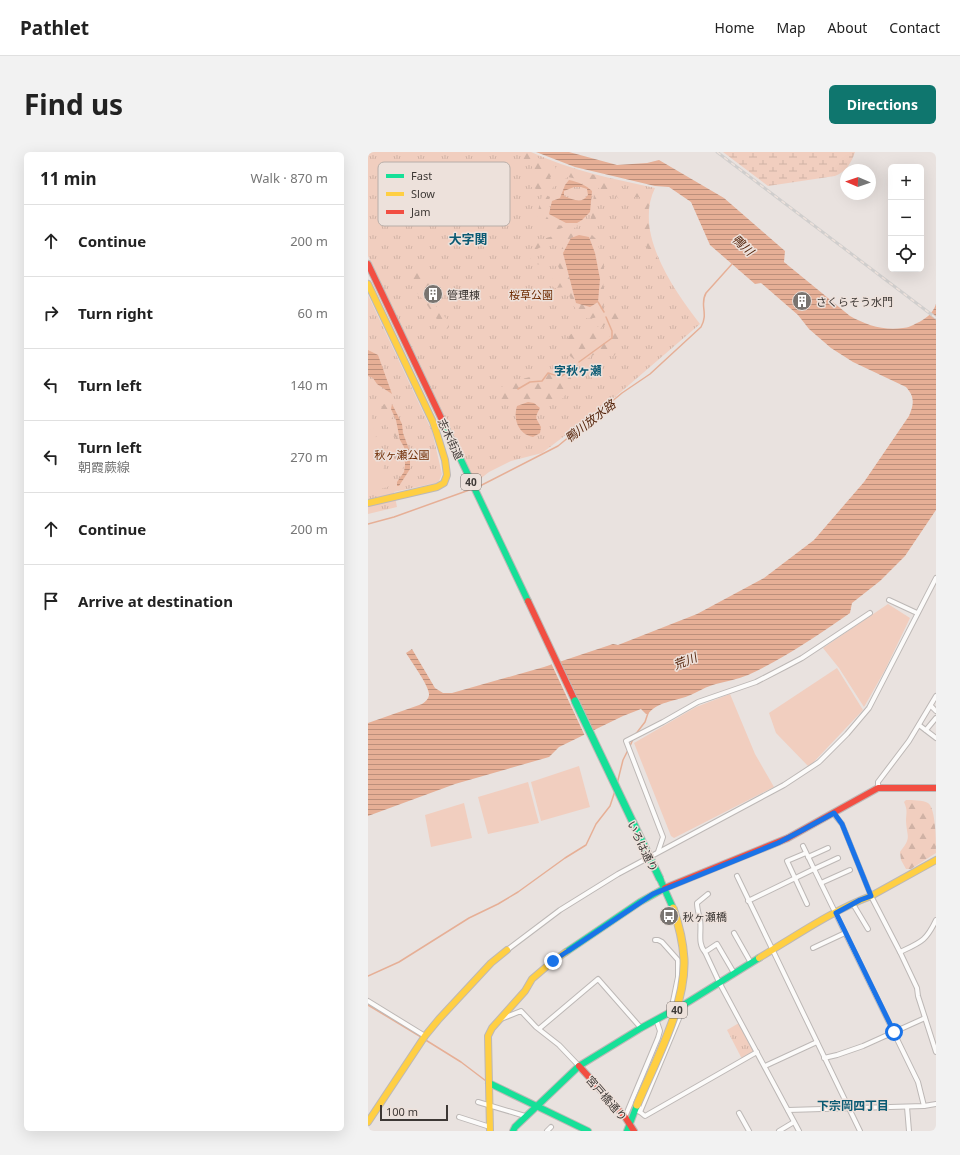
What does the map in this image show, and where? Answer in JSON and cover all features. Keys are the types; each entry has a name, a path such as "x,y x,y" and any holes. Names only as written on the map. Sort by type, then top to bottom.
{"street":[{"name":"志木街道","path":"368,264 574,701"},
{"path":"368,284 431,415 438,436 447,475 445,482 436,488 368,503"},
{"path":"368,1122 439,1019 491,963 523,936 578,898 618,874 784,785 810,769 828,754 856,724 874,701 917,613 936,578"},
{"path":"889,600 917,613"},
{"path":"658,852 663,837 626,741 698,702 756,682 785,667 802,658 870,614"},
{"path":"878,788 878,782 909,741 936,696"},
{"name":"いろは通り","path":"574,701 665,888 680,930 684,953 682,988 674,1017 628,1128"},
{"path":"930,706 936,711"},
{"path":"926,730 936,718"},
{"path":"919,724 936,738"},
{"path":"459,1117 490,1129 488,1036 492,1028 525,991 532,979 553,961 640,902 665,888 778,843 878,788 936,788"},
{"path":"834,813 842,824 871,896 917,988 918,996 936,1052"},
{"path":"803,846 918,1082 924,1106"},
{"path":"807,904 787,861 828,848"},
{"path":"748,901 838,858"},
{"path":"513,1131 514,1127 525,1116 579,1066 836,913 871,896 936,860"},
{"path":"821,883 850,870"},
{"path":"737,876 860,1131"},
{"path":"708,894 697,903 700,921 700,943 719,982 799,1131"},
{"path":"853,904 868,929"},
{"path":"900,952 927,937 936,920"},
{"path":"734,933 751,963"},
{"path":"813,948 845,933"},
{"path":"655,940 662,942 678,960 678,977 671,1012"},
{"path":"705,952 718,944 734,973"},
{"path":"540,1028 598,979 641,1028"},
{"path":"368,1001 425,1038"},
{"path":"685,1004 637,1109 645,1116 757,1052"},
{"path":"500,1020 521,1011 559,1045 579,1066"},
{"path":"824,1058 858,1048 925,1018"},
{"path":"625,1117 658,1038 660,1031 656,1020"},
{"path":"765,1066 817,1042"},
{"name":"宮戸橋通り","path":"579,1066 625,1117 628,1128 634,1131"},
{"path":"489,1083 535,1107 588,1131"},
{"path":"478,1102 525,1116"},
{"path":"788,1110 907,1107 936,1104"},
{"path":"907,1107 909,1131"},
{"path":"739,1113 749,1131"},
{"path":"779,1131 794,1122"},
{"path":"547,1131 551,1127"}],"green space":[{"name":"桜草公園","path":"368,152 531,152 576,169 655,188 650,205 649,223 653,242 669,278 679,295 700,324 608,403 542,453 511,461 489,472 475,483 368,256"},
{"path":"523,152 533,154 540,160 551,163 556,168 550,178 554,182 554,186 551,190 539,190 531,187 532,166 524,160 521,155"},
{"path":"723,152 855,152 849,164 840,164 840,174 835,176 768,186"},
{"path":"568,167 624,182 607,194 597,187 591,187 583,184 577,179 568,177 563,180 559,180 558,176 560,171"},
{"path":"621,188 641,192 644,189 653,189 648,209 649,229 654,250 662,269 653,263 646,243 643,216 643,197 619,199 616,196 617,191"},
{"path":"597,193 595,222 593,225 585,228 586,224 591,220 594,194"},
{"path":"546,195 550,197 545,213 550,221 561,226 574,224 578,226 553,231 545,229 541,222 537,219 542,196"},
{"path":"577,233 591,234 596,239 604,264 604,305 600,315 593,318 582,316 578,312 571,300 567,287 555,288 552,286 553,276 560,270 558,266 536,264 530,259 532,249 542,240 556,235","holes":["555,239 564,241 559,259 538,259 535,255 537,249","573,288 595,303 576,303"]},
{"path":"422,267 432,280 426,292 427,296 434,301 438,312 448,321 449,327 445,331 417,293 413,279 413,271 416,268"},
{"name":"秋ヶ瀬公園","path":"368,295 432,431 442,474 439,481 436,483 394,492 397,507 368,514"},
{"path":"613,308 618,310 622,316 618,326 619,346 614,356 605,356 599,353 584,361 577,361 568,354 568,341 570,335 573,333 590,334 602,323","holes":["606,324 611,333 608,340 603,339 599,330"]},
{"path":"566,368 573,370 571,380 564,396 556,403 526,399 509,403 501,399 502,387 506,383"},
{"path":"368,400 374,428 368,430"},
{"path":"384,404 390,406 398,440 404,452 404,467 401,474 399,474 396,460 391,452 391,447 396,438 385,424 390,420 388,415 384,413 381,408"},
{"path":"375,433 388,487 368,492 368,435"},
{"path":"888,604 910,618 885,670 864,707 839,668 823,648"},
{"path":"837,668 863,710 809,767 776,733 769,713"},
{"path":"730,694 755,754 774,787 674,838 671,836 634,743 696,707"},
{"path":"579,766 590,807 541,821 531,782"},
{"path":"528,782 539,823 488,834 478,797"},
{"path":"906,800 928,803 933,812 935,826 936,853 911,869 906,869 901,860 900,852 908,837 904,802"},
{"path":"464,803 472,838 431,847 425,815"},
{"path":"739,1023 754,1052 742,1059 727,1030"}],"water":[{"path":"536,152 569,152 617,165 647,163 659,160 724,198 785,251 784,262 850,316 869,325 889,329 909,327 926,318 936,304 936,510 905,556 880,581 852,603 850,613 788,654 748,675 713,685 688,696 661,704 648,714 641,709 623,716 559,747 549,757 455,784 368,816 368,723 422,704 429,696 426,685 406,653 412,649 435,688 443,693 452,693 544,667 613,644 618,645 697,614 764,578 814,540 864,482 909,416 912,408 912,397 906,387 853,362 831,348 809,329 798,315 761,283 755,284 710,245 691,202 669,187 655,186 575,167"},
{"path":"569,180 582,184 592,191 590,212 577,223 566,223 549,214 552,201 560,198 565,185","holes":["574,187 587,189 588,195 583,200 580,201 564,196 564,191"]},
{"path":"579,235 589,237 595,253 600,279 598,302 590,307 576,303 563,253 571,238"},
{"path":"368,350 378,355 392,394 377,384 373,378 368,376"},
{"path":"528,402 534,403 540,408 536,416 541,427 540,433 533,437 524,433 516,421 517,406"},
{"path":"392,404 402,424 403,433 410,452 410,469 399,486 397,486 397,482 404,472 405,453 404,447 400,440 396,420 391,409"}],"pier":[{"path":"558,660 593,733 585,736 551,663"}],"waterway":[{"name":"鴨川放水路","path":"476,488 558,446 622,393 650,374 701,327 704,317 704,297 732,264"},
{"path":"598,302 604,312"},
{"path":"579,362 612,338 612,331 606,317"},
{"path":"518,389 530,382 542,381 548,373 561,376 572,368"},
{"name":"鴨川放水路","path":"368,524 394,517 472,489"},
{"path":"635,735 645,722 648,713"},
{"path":"630,746 633,739"},
{"path":"617,784 623,760 628,750"},
{"path":"368,976 399,962 469,918 498,904 518,892 565,858 586,845 596,824 610,806 615,791"},
{"path":"368,1005 421,1037"},
{"path":"424,1039 461,1062 486,1081"}],"railway":[{"path":"717,152 936,318"}],"traffic: fast":[{"path":"443,422 528,601"},
{"path":"575,701 660,879"},
{"path":"660,879 673,908"},
{"path":"566,952 640,902 665,888"},
{"path":"513,1131 515,1127 579,1066 641,1028 685,1004 759,958"},
{"path":"489,1083 588,1131"},
{"path":"627,1131 637,1105"}],"traffic: slow":[{"path":"368,284 433,422 445,460 447,475 444,483 437,487 368,503"},
{"path":"759,958 828,916 871,896 936,860"},
{"path":"637,1105 668,1034 680,996 684,959 680,933 673,908"},
{"path":"368,1122 425,1036 491,963 507,950"},
{"path":"490,1131 488,1036 492,1028 525,991 532,979 566,952"}],"traffic: jam":[{"path":"368,264 443,422"},
{"path":"528,601 575,701"},
{"path":"665,888 788,838 878,788 936,788"},
{"path":"579,1066 625,1117 634,1131"}],"place":[{"name":"管理棟","path":"433,294"},
{"name":"さくらそう水門","path":"802,301"},
{"name":"秋ヶ瀬橋","path":"669,916"}],"district":[{"name":"大字関","path":"468,239"},
{"name":"字秋ヶ瀬","path":"578,370"},
{"name":"下宗岡四丁目","path":"853,1105"}],"route":[{"path":"553,961 653,894 778,843 834,813 842,824 871,896 860,900 836,913 894,1032"}],"water label":[{"name":"鴨川","path":"743,245"},
{"name":"荒川","path":"685,661"}]}
